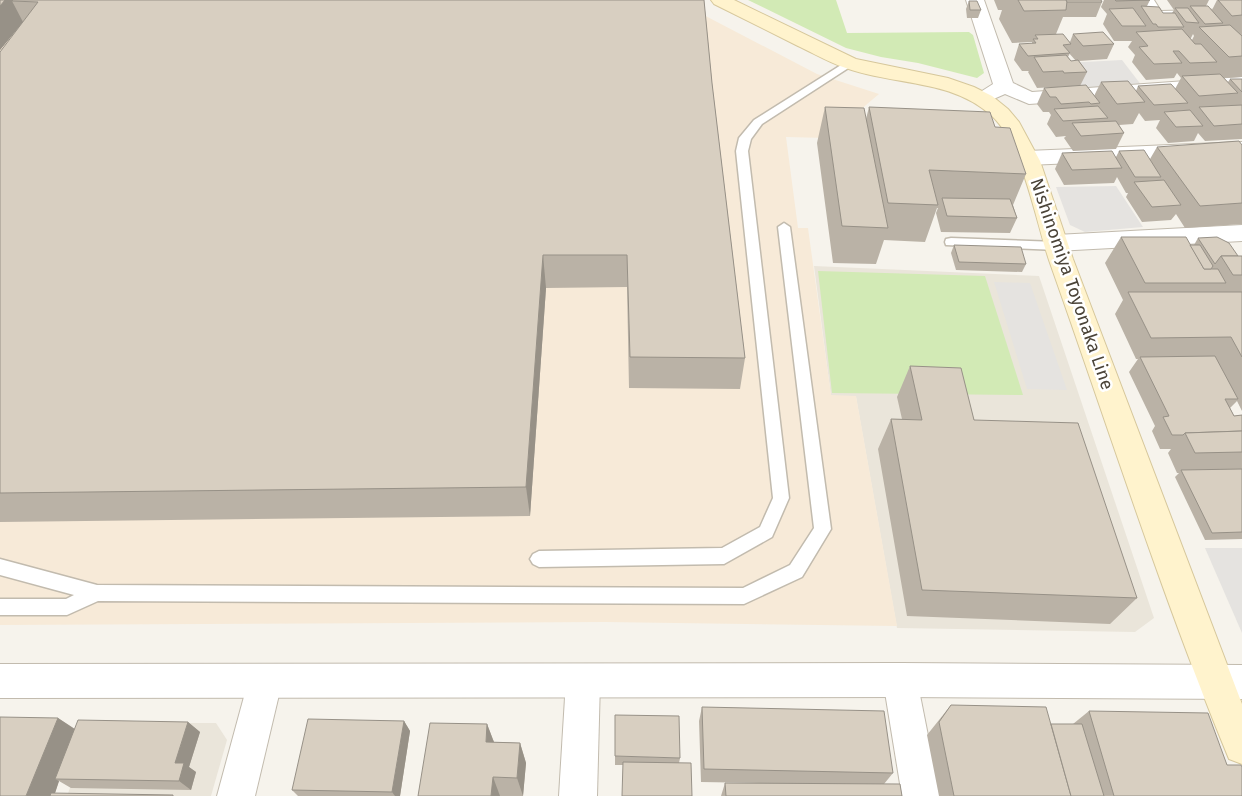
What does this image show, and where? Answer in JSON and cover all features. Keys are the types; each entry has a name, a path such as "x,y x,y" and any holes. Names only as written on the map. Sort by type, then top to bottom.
{"main road":[{"name":"Nishinomiya Toyonaka Line","path":"720,0 849,63 863,68 932,80 982,100 1001,113 1018,134 1056,245 1228,682 1242,746"}],"street":[{"path":"975,0 1004,86 1029,98 1242,83"},
{"path":"1145,0 1156,17 1242,14"},
{"path":"982,100 1004,86"},
{"path":"1027,158 1242,149"},
{"path":"1056,245 1235,233 1242,254"},
{"path":"0,681 900,680 1228,682"},
{"path":"900,680 921,796"},
{"path":"578,796 583,681"},
{"path":"236,796 265,682"}],"lane":[{"path":"539,559 724,556 766,532 781,498 742,151 745,138 758,122 849,63"},
{"path":"0,567 97,593 744,596 796,571 823,529 784,227"},
{"path":"951,242 1056,245"},
{"path":"0,607 68,607 97,593"}],"shaded area":[{"path":"0,0 675,0 817,74 879,94 827,138 786,137 798,228 808,228 831,395 856,396 897,626 605,622 0,625"},
{"path":"1122,60 1142,86 1084,89 1066,63"},
{"path":"1116,186 1143,227 1085,232 1070,225 1056,187"},
{"path":"814,266 1039,276 1154,618 1135,632 897,628 856,397 831,396"},
{"path":"994,282 1030,283 1067,390 1027,389"},
{"path":"1205,548 1242,548 1242,633"},
{"path":"94,723 216,723 227,740 211,796 67,796"}],"green space":[{"path":"748,0 836,0 847,33 969,32 973,35 984,73 977,78 846,48"},
{"path":"818,271 985,276 1023,395 832,393"}],"building":[{"path":"13,0 704,0 745,358 630,357 627,255 543,255 526,487 0,493 0,52 38,2"},
{"path":"1018,0 1066,0 1066,10 1024,11"},
{"path":"1066,0 1101,0 1102,2 1067,2"},
{"path":"1115,0 1150,0 1116,1"},
{"path":"1218,0 1242,0 1242,15 1232,16"},
{"path":"969,1 977,1 981,10 970,10"},
{"path":"1141,6 1159,7 1163,13 1175,13 1184,27 1158,27 1156,24 1153,24"},
{"path":"1190,6 1208,6 1223,23 1205,24"},
{"path":"1133,8 1146,26 1122,26 1109,9"},
{"path":"1175,8 1188,8 1199,23 1186,22"},
{"path":"1230,25 1242,36 1242,56 1229,57 1199,27"},
{"path":"1182,29 1195,44 1201,44 1217,62 1190,63 1179,51 1173,51 1182,63 1154,64 1139,47 1148,46 1136,32"},
{"path":"1103,32 1114,44 1083,46 1073,34"},
{"path":"1063,34 1071,44 1063,45 1070,53 1028,56 1019,44 1036,43 1033,39 1038,39 1035,35"},
{"path":"1066,55 1071,61 1078,60 1087,72 1043,72 1034,57"},
{"path":"1220,74 1238,93 1199,96 1182,76"},
{"path":"1230,79 1242,79 1242,92"},
{"path":"1128,81 1145,102 1117,104 1101,82"},
{"path":"1171,84 1188,103 1154,105 1138,86"},
{"path":"1086,85 1100,103 1061,104 1056,97 1050,97 1044,88"},
{"path":"1242,105 1242,124 1214,126 1199,107"},
{"path":"1098,106 1108,118 1063,121 1054,109"},
{"path":"825,107 864,108 888,228 842,226"},
{"path":"869,107 990,112 995,127 1010,128 1026,174 929,170 938,205 888,203"},
{"path":"1190,110 1203,126 1176,127 1164,112"},
{"path":"1116,121 1124,133 1081,136 1072,123"},
{"path":"1239,141 1242,145 1242,203 1200,206 1157,147"},
{"path":"1144,150 1161,177 1135,177 1119,151"},
{"path":"1112,151 1122,168 1072,170 1062,153"},
{"path":"1164,180 1181,205 1152,207 1134,182"},
{"path":"942,198 1010,199 1017,218 947,216"},
{"path":"1121,237 1186,237 1204,269 1218,269 1226,283 1145,283"},
{"path":"1217,237 1229,243 1238,256 1221,256 1215,264 1198,238"},
{"path":"954,245 1021,247 1026,264 959,262"},
{"path":"1190,245 1200,245 1213,266 1211,269 1204,269"},
{"path":"1221,256 1242,256 1242,275 1233,275"},
{"path":"1128,292 1242,292 1242,357 1231,337 1151,338"},
{"path":"1215,356 1238,399 1225,399 1234,416 1242,415 1242,431 1172,435 1163,417 1169,416 1140,357"},
{"path":"910,366 961,368 974,420 1078,423 1137,598 922,590 891,419 922,420"},
{"path":"1242,431 1242,452 1195,453 1185,433"},
{"path":"1242,469 1242,532 1212,533 1181,470"},
{"path":"951,705 1046,707 1071,796 954,796 939,722"},
{"path":"702,707 884,711 893,773 704,769"},
{"path":"1089,711 1208,713 1227,765 1241,765 1242,767 1242,796 1114,796"},
{"path":"615,715 679,716 680,758 615,756"},
{"path":"0,717 58,718 26,796 0,796"},
{"path":"308,719 404,721 392,792 292,790"},
{"path":"78,720 188,722 175,763 184,763 179,781 55,779"},
{"path":"430,723 487,724 486,742 520,743 517,778 493,777 491,796 418,796"},
{"path":"1051,724 1082,724 1104,796 1071,796"},
{"path":"623,762 691,763 692,796 622,796"},
{"path":"725,783 900,784 902,796 726,796"},
{"path":"51,793 173,795 173,796 50,796"}]}
